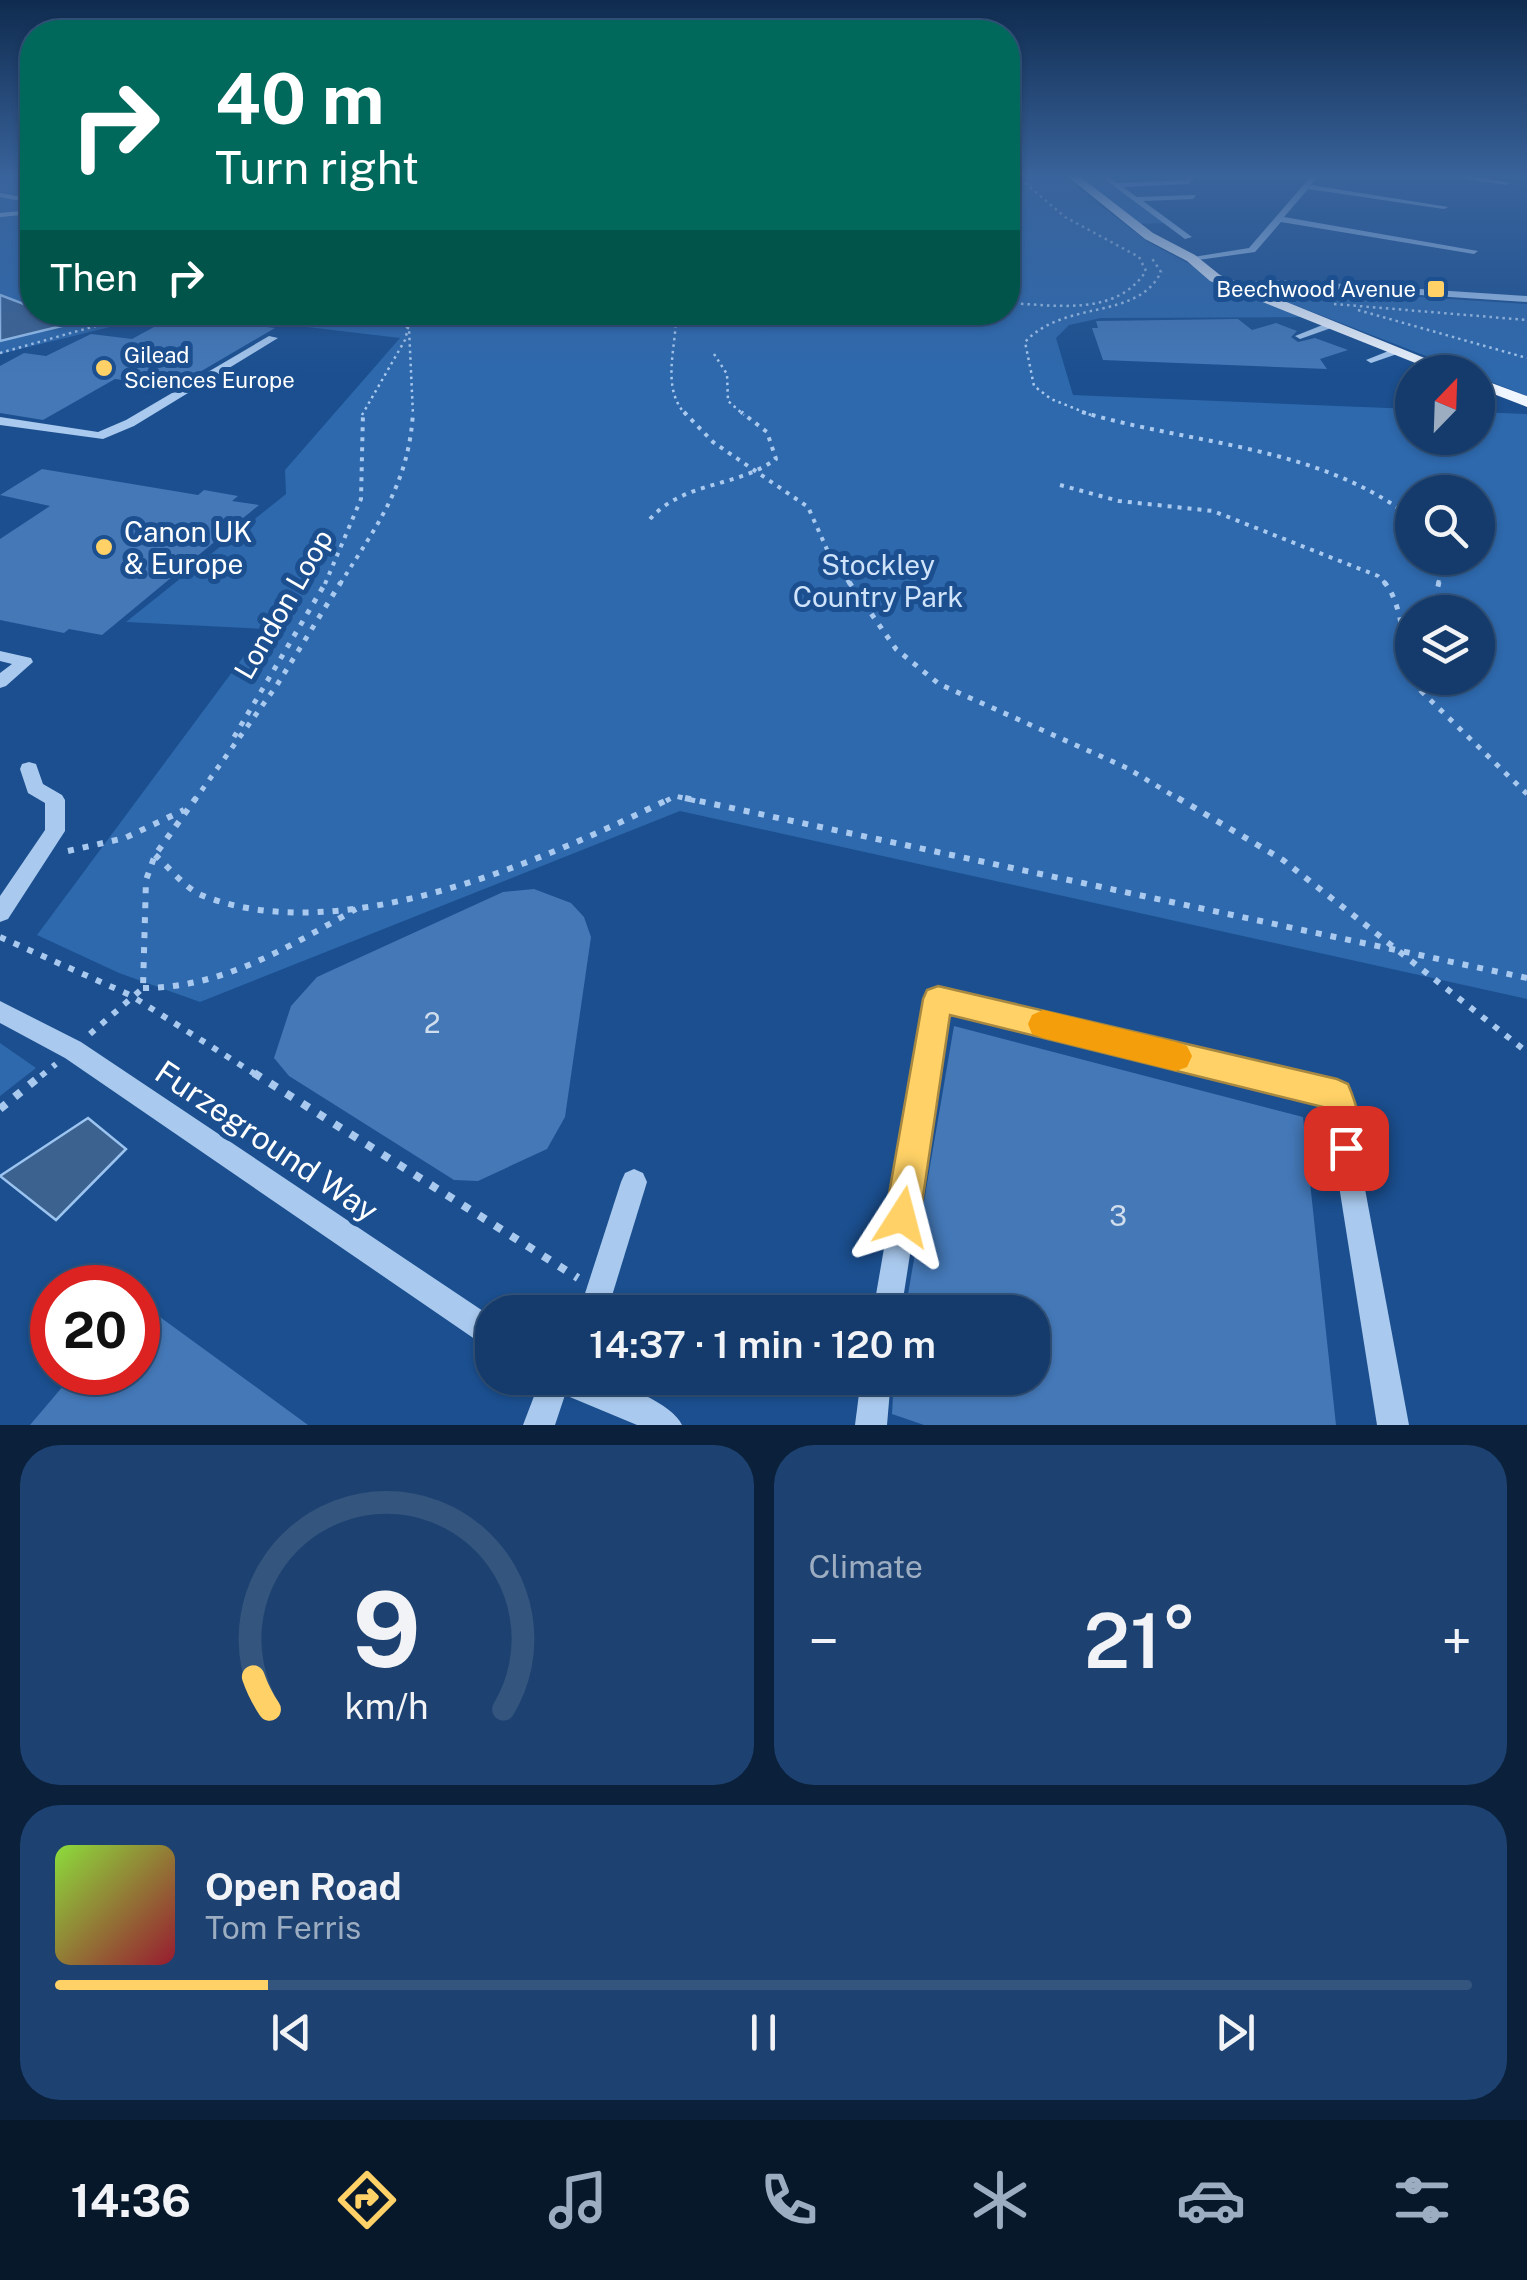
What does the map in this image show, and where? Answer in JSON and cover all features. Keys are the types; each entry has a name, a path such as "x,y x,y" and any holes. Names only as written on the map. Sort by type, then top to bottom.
{"main road":[{"path":"1157,242 1191,258 1232,286 1407,355"},
{"path":"1495,390 1527,402"}],"street":[{"path":"1191,258 1249,252 1259,242"},
{"path":"1416,242 1474,251"},
{"path":"1232,286 1284,284 1527,298"},
{"path":"1300,336 1330,325"},
{"path":"0,421 99,436 130,424 273,338"},
{"path":"1370,360 1396,351"},
{"path":"0,656 25,662 0,682"},
{"path":"0,913 55,831 55,800 35,788 30,768"},
{"path":"890,1295 938,999 1337,1095 1393,1425"},
{"name":"Furzeground Way","path":"0,1011 73,1050 475,1322"},
{"path":"598,1295 634,1182"},
{"path":"539,1425 550,1395"},
{"path":"602,1395 641,1410 666,1425"},
{"path":"871,1425 874,1395"}],"path":[{"path":"1020,303 1112,301 1130,294 1146,272 1139,257 1111,242"},
{"path":"1138,248 1154,259 1159,280 1146,292 1053,319 1035,330 1025,342 1032,384 1048,398 1078,411 1258,450 1327,471 1395,507"},
{"path":"1346,307 1527,358"},
{"path":"0,352 101,325"},
{"path":"143,988 146,880 154,855 277,684 398,491 408,465 414,416 409,328 403,325"},
{"name":"London Loop","path":"228,748 264,678 346,548 362,496 365,442 361,418 410,325"},
{"path":"676,325 670,376 675,402 712,442 808,507 829,554 896,649 939,684 1168,790 1283,860 1527,1052"},
{"path":"650,519 677,492 774,462 777,449 763,427 728,401 727,374 714,354"},
{"path":"1060,485 1120,501 1213,511 1378,576 1396,595"},
{"path":"1425,695 1527,794"},
{"path":"154,855 175,882 216,905 297,915 358,908 488,875 624,823 676,796 1527,978"},
{"path":"40,857 125,838 188,808"},
{"path":"0,1109 73,1050 130,995 143,988 175,991 255,962 358,908"},
{"path":"0,937 130,995 585,1295"}],"green space":[{"path":"0,242 20,242 20,325 118,325 0,354"},
{"name":"Stockley Country Park","path":"1020,242 1147,242 1231,286 1310,317 1101,318 1069,325 1056,338 1073,395 1395,408 1395,455 1495,455 1495,413 1527,414 1527,999 680,811 200,1002 119,973 37,935 264,629 126,622 286,494 285,470 400,338 290,325 1020,325"},
{"path":"1294,289 1527,304 1527,396 1495,384 1495,355 1423,355 1274,297"},
{"path":"0,1043 36,1068 0,1096"}],"shaded area":[{"path":"0,295 20,302 20,325 66,325 0,341"},
{"path":"88,1118 126,1149 56,1220 0,1176"}],"building":[{"path":"1238,319 1252,330 1276,323 1297,331 1291,337 1298,342 1315,338 1348,350 1320,359 1327,369 1103,360 1092,328 1098,328 1096,321"},
{"name":"Gilead Sciences Europe","path":"158,325 275,328 193,376 154,371 136,382 115,379 43,420 0,413 0,366 24,353 46,356 91,334 132,339"},
{"name":"Canon UK & Europe","path":"42,469 198,495 204,490 238,496 232,501 259,505 102,635 69,629 64,633 0,620 0,539 50,506 0,495"},
{"path":"534,889 571,903 584,917 591,937 565,1117 547,1149 478,1181 454,1180 289,1076 274,1058 291,1006 317,977 503,892"},
{"path":"954,1026 1303,1117 1336,1425 924,1425 892,1414 893,1395 1050,1395 1050,1295 908,1295"},
{"path":"160,1317 308,1425 30,1425 55,1395 160,1395"}],"slow traffic":[{"path":"1043,1024 1176,1056"}],"place":[{"name":"Beechwood Avenue","path":"1436,289"},
{"name":"Gilead Sciences Europe","path":"104,368"},
{"name":"Canon UK & Europe","path":"104,547"}],"route":[{"path":"902,1217 938,999 1337,1095 1346,1148"}]}
